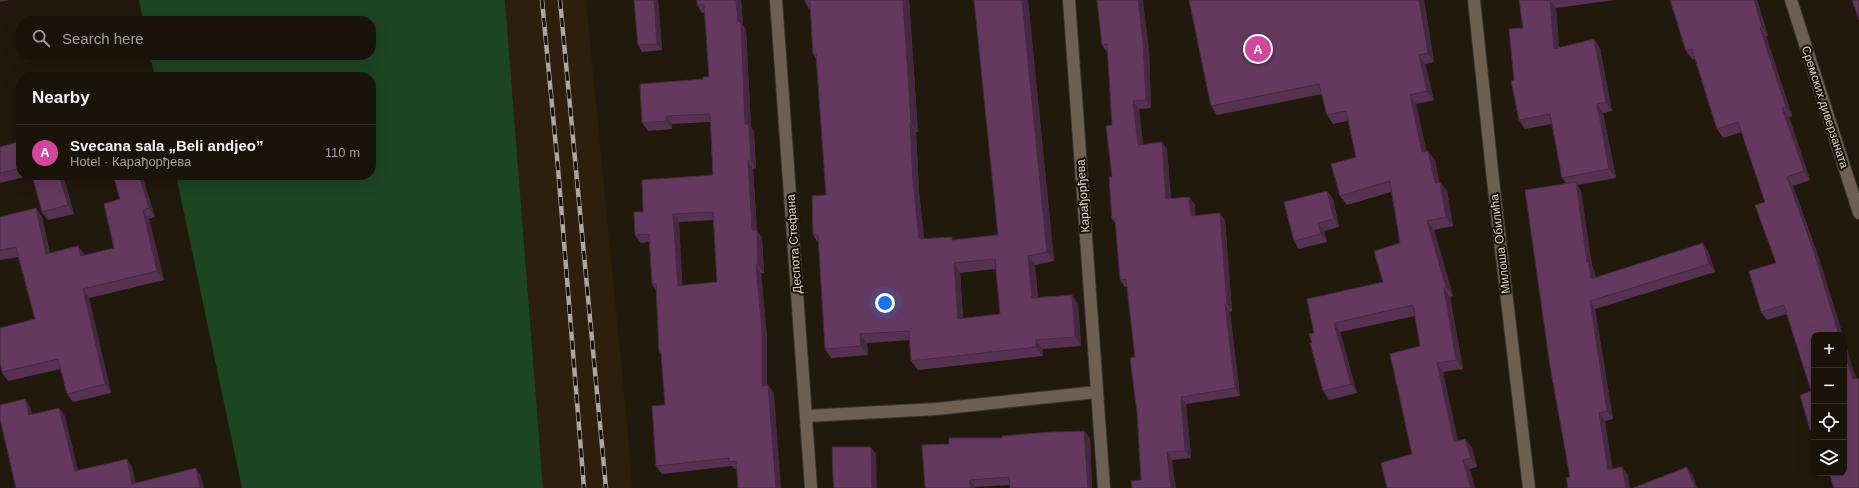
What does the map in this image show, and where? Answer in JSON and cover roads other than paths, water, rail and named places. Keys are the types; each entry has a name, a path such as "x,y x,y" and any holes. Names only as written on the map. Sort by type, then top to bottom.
{"street":[{"name":"Деспота Стефана","path":"776,0 811,488"},
{"name":"Карађорђева","path":"1069,0 1104,488"},
{"name":"Милоша Обилића","path":"1474,0 1493,180 1529,488"},
{"name":"Сремских диверзаната","path":"1791,0 1859,213"},
{"path":"807,416 936,409 1097,392"}],"railway":[{"path":"542,0 558,168 584,488"},
{"path":"560,0 606,488"}],"place":[{"name":"Svecana sala „Beli andjeo”","path":"1258,49"}]}
